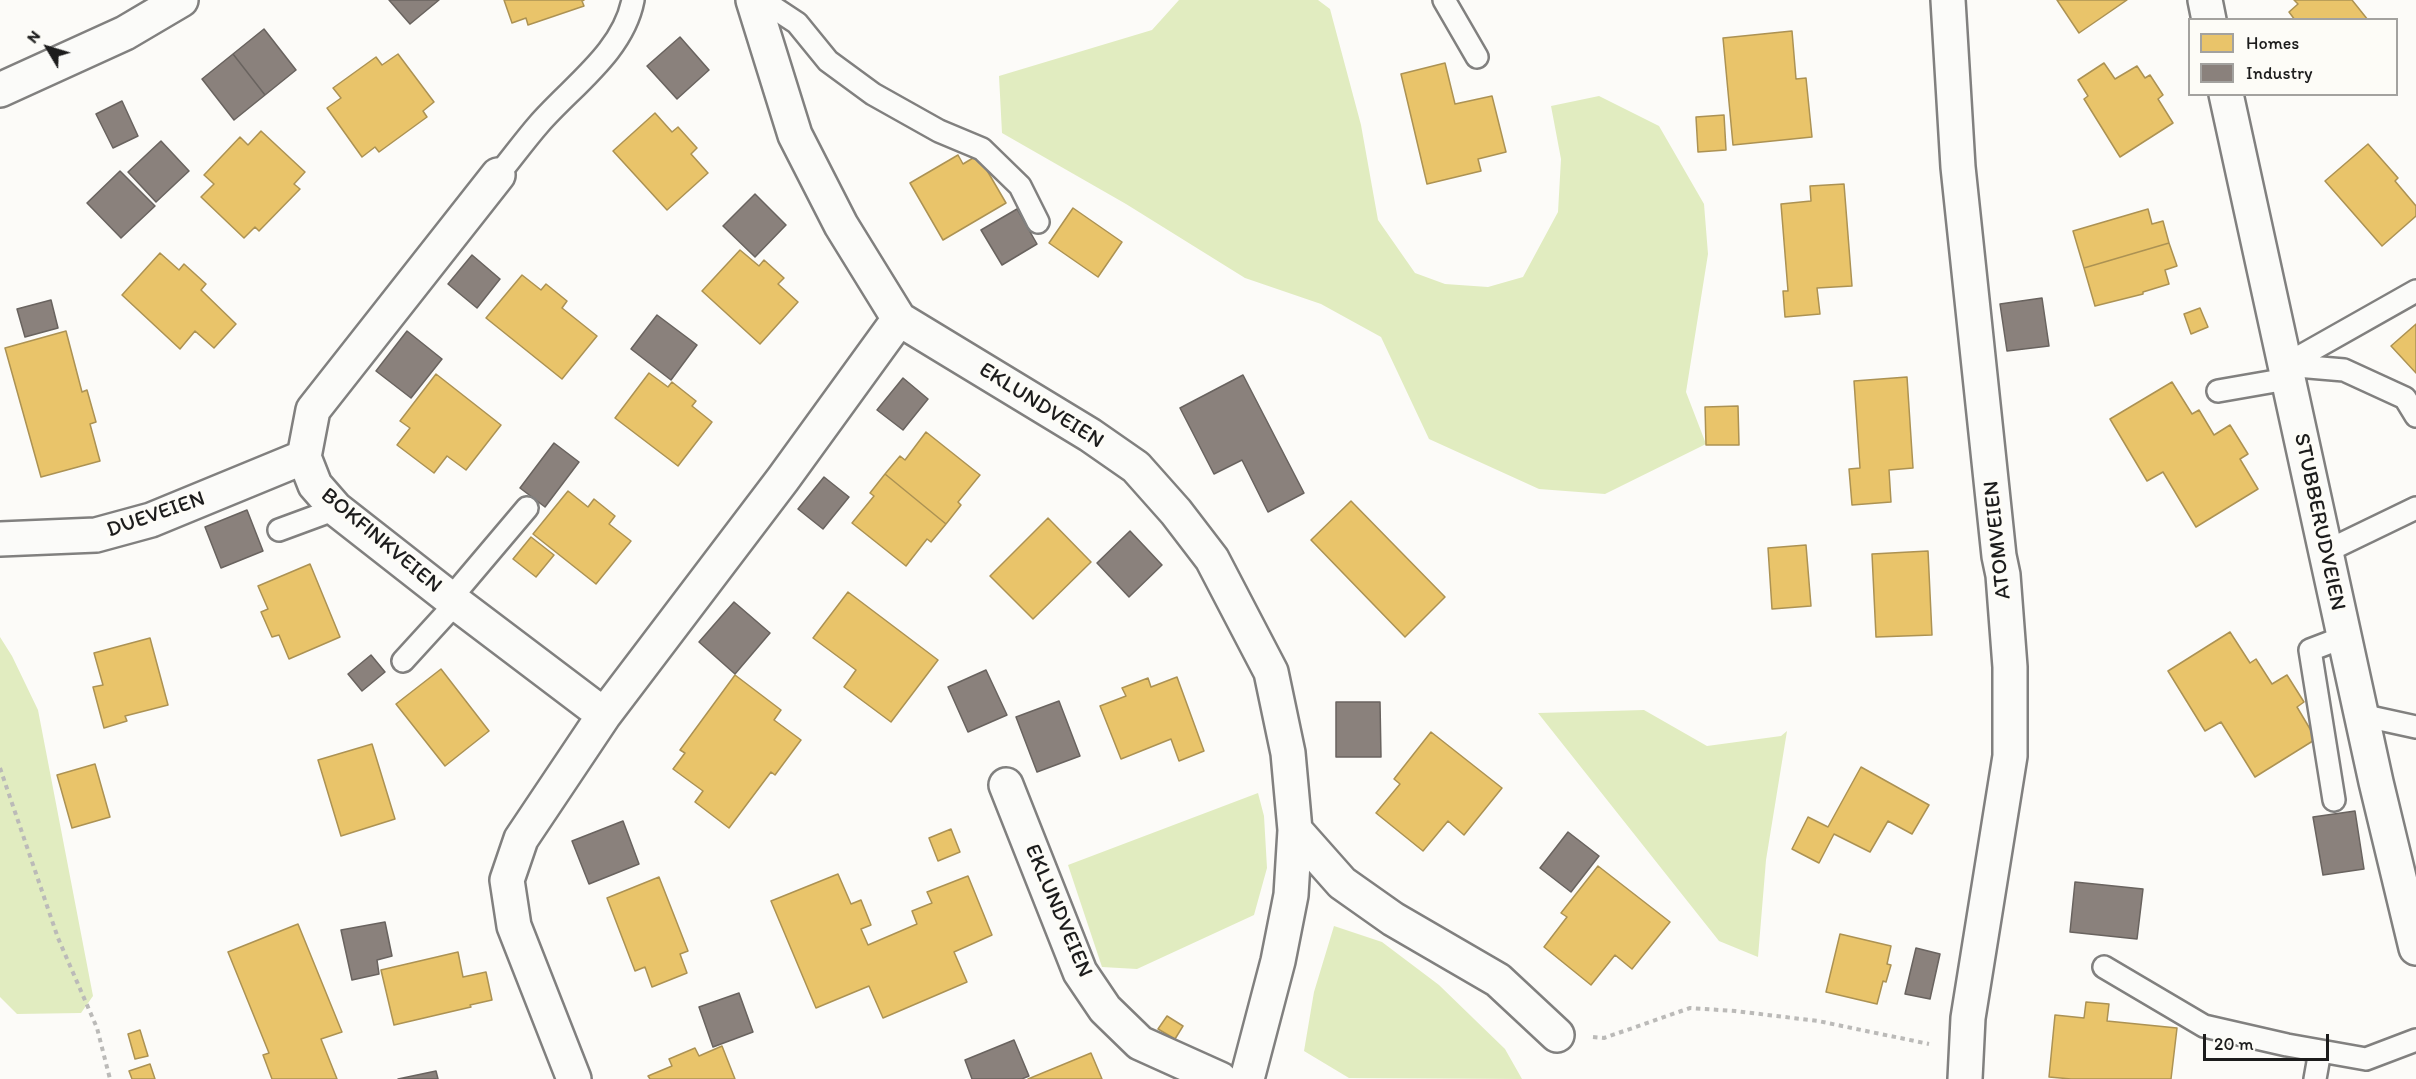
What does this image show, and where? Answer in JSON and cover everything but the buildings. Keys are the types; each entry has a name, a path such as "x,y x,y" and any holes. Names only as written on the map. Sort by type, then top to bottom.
{"street":[{"path":"0,90 125,33 181,0"},
{"name":"EKLUNDVEIEN","path":"753,0 795,135 841,225 899,319 1090,435 1136,467 1176,512 1212,559 1271,672 1288,753 1295,831 1291,896 1278,961 1247,1079"},
{"name":"ATOMVEIEN","path":"1948,0 1958,167 1999,556 2003,575 2010,666 2010,756 1968,1018 1965,1063"},
{"path":"2205,0 2209,18"},
{"name":"STUBBERUDVEIEN","path":"2226,96 2361,715 2416,948"},
{"path":"304,457 314,410 498,175"},
{"path":"574,1079 514,926 507,880 521,839 604,715 783,478 899,319"},
{"name":"BOKFINKVEIEN","path":"304,457 315,485 336,508 453,601 604,715"},
{"name":"DUEVEIEN","path":"0,539 96,535 151,520 304,457"},
{"name":"EKLUNDVEIEN","path":"1006,785 1080,972 1105,1009 1140,1043 1220,1079"},
{"path":"1295,831 1342,883 1393,919 1498,980 1557,1035"}],"lane":[{"path":"498,175 540,123 595,68 630,18 633,0"},
{"path":"762,0 797,23 828,61 873,94 939,131 982,149 1020,186 1038,222"},
{"path":"1444,0 1477,57"},
{"path":"2286,372 2416,291"},
{"path":"2218,391 2286,372 2344,370 2405,398 2416,416"},
{"path":"279,530 336,508"},
{"path":"403,661 527,508"},
{"path":"2325,552 2416,508"},
{"path":"2334,800 2310,650 2344,637"},
{"path":"2361,715 2416,727"},
{"path":"2104,966 2204,1026 2366,1059 2416,1040"},
{"path":"2315,1079 2320,1051"}],"path":[{"path":"0,768 58,938 97,1028 110,1079"},
{"path":"1557,1035 1604,1038 1690,1008 1735,1011 1818,1021 1930,1044 1938,1043 1965,1063"}],"green space":[{"path":"1179,0 1318,0 1330,9 1361,125 1378,220 1415,273 1445,284 1488,287 1523,277 1558,212 1561,159 1551,106 1599,96 1659,126 1704,204 1708,254 1686,392 1706,444 1605,494 1539,489 1429,439 1381,337 1321,304 1245,278 1126,204 1002,133 999,76 1152,30"},
{"path":"0,637 12,656 38,710 93,996 81,1013 17,1014 0,997"},
{"path":"1644,710 1707,746 1781,736 1787,731 1766,860 1758,957 1719,941 1538,713"},
{"path":"1258,793 1264,816 1267,868 1254,915 1137,969 1102,967 1068,865"},
{"path":"1334,926 1382,942 1439,985 1505,1049 1522,1079 1349,1078 1304,1051 1314,992"}]}
